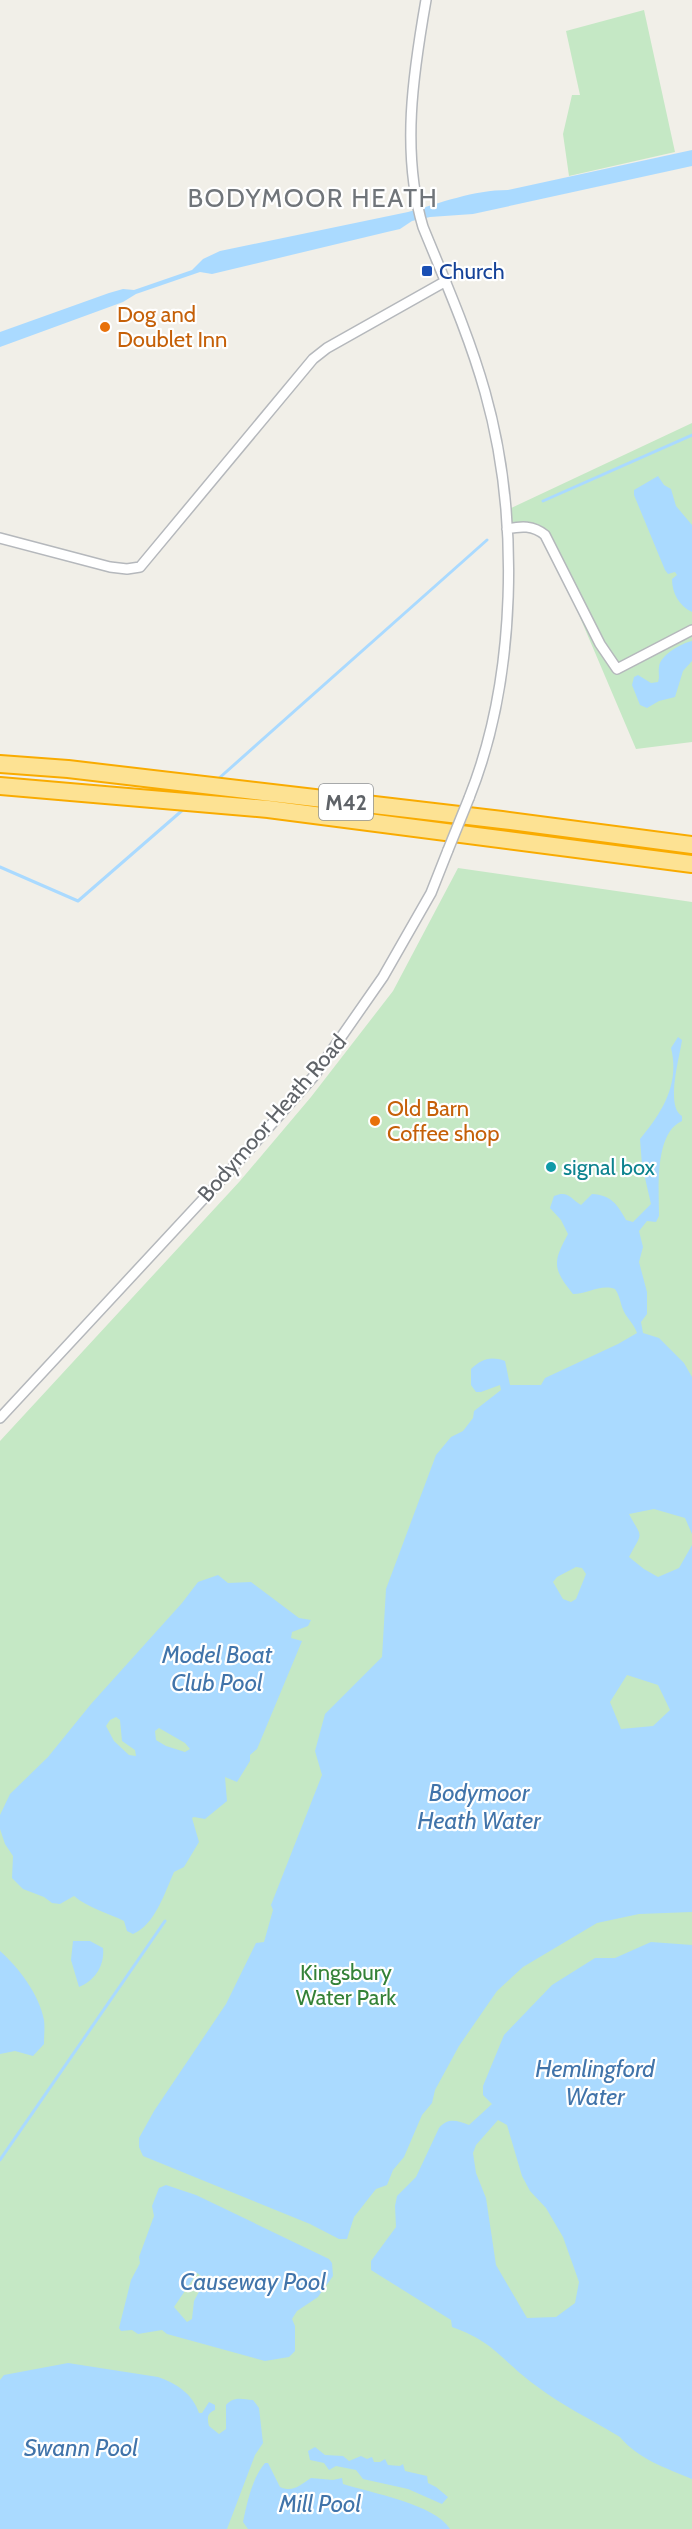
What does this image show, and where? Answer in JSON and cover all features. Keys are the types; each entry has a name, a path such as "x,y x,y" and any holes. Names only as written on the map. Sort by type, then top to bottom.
{"highway":[{"name":"M42","path":"0,764 68,769 692,845"},
{"name":"M42","path":"0,786 268,809 692,864"}],"street":[{"name":"Bodymoor Heath Road","path":"0,1418 246,1153 314,1076 383,977 431,893 469,798 494,710 504,653 507,529 503,482 492,419 474,355 423,227 417,206 412,153 412,98 426,0"},
{"path":"0,538 110,567 127,569 140,567 313,358 446,281"},
{"path":"507,529 530,527 545,535 600,644 617,669 692,630"}],"green space":[{"path":"644,10 675,152 569,176 563,134 572,95 580,95 566,31"},
{"path":"692,423 692,742 636,749 545,535 537,529 507,529 507,510"},
{"name":"Kingsbury Water Park","path":"458,868 692,902 692,2529 0,2529 0,1441 240,1181 311,1097 393,991"}],"water":[{"path":"692,150 692,166 473,214 430,217 412,221 400,229 212,274 200,272 136,294 123,302 0,347 0,332 109,293 123,289 134,290 192,270 203,259 220,251 408,212 470,195 508,190"},
{"path":"658,476 664,485 671,489 676,506 692,525 692,612 677,598 672,579 677,575 675,572 668,574 665,570 634,495 634,490"},
{"path":"692,641 692,661 683,671 675,697 659,701 647,708 640,705 632,685 634,677 638,675 651,683 658,682 659,667 663,658 677,647"},
{"name":"Bodymoor Heath Water","path":"678,1037 682,1040 674,1092 677,1111 682,1116 682,1121 673,1127 662,1149 659,1216 656,1222 647,1221 639,1231 643,1247 639,1262 647,1292 647,1314 641,1322 643,1333 659,1338 684,1363 692,1377 692,1534 685,1518 654,1509 629,1514 640,1535 629,1557 658,1577 679,1568 692,1545 692,1912 639,1914 597,1923 523,1967 497,1991 459,2046 435,2090 432,2103 422,2115 404,2157 393,2170 387,2185 376,2189 354,2217 347,2239 339,2239 310,2224 143,2156 139,2147 139,2138 154,2111 226,2004 256,1943 264,1942 273,1910 271,1905 322,1775 315,1751 325,1714 382,1657 386,1589 436,1455 451,1437 463,1431 473,1418 474,1411 501,1390 500,1385 476,1392 471,1385 471,1369 486,1359 500,1359 505,1361 510,1385 541,1385 545,1378 637,1333 623,1311 615,1289 599,1288 573,1294 561,1278 557,1258 568,1234 561,1220 550,1208 554,1196 559,1194 569,1196 581,1205 592,1194 599,1195 613,1201 626,1220 633,1222 651,1204 642,1165 640,1139 662,1108 671,1086 673,1061 671,1048","holes":["576,1567 582,1568 586,1574 576,1599 571,1602 563,1599 553,1582 557,1577","627,1675 658,1685 670,1710 653,1726 621,1729 610,1702"]},
{"name":"Model Boat Club Pool","path":"218,1575 228,1583 251,1582 299,1618 311,1620 308,1626 292,1632 291,1638 302,1641 257,1749 250,1755 250,1761 237,1782 225,1777 227,1801 205,1819 192,1818 199,1842 184,1867 174,1872 153,1916 141,1930 133,1934 127,1931 124,1921 74,1896 60,1904 52,1903 44,1897 23,1889 12,1878 13,1856 5,1844 0,1829 0,1815 10,1794 48,1757 91,1704 182,1603 198,1582","holes":["116,1717 120,1720 122,1741 135,1750 136,1756 129,1755 114,1741 106,1726","159,1728 185,1743 190,1749 185,1752 156,1740 155,1731"]},
{"path":"73,1941 90,1941 103,1948 98,1972 90,1981 79,1987 71,1960"},
{"name":"Hemlingford Water","path":"651,1942 692,1945 692,2479 644,2457 620,2437 545,2392 478,2339 452,2327 451,2320 371,2270 371,2261 396,2227 397,2196 416,2177 439,2128 450,2121 469,2125 492,2104 483,2095 483,2086 504,2035 552,1985 595,1958 615,1958","holes":["498,2120 507,2125 522,2176 530,2191 546,2208 563,2237 579,2282 575,2303 556,2317 527,2318 496,2265 486,2198 476,2173 473,2153 476,2145"]},
{"path":"0,1951 27,1982 41,2010 44,2023 44,2044 33,2056 15,2051 0,2054"},
{"name":"Causeway Pool","path":"166,2185 196,2195 329,2259 332,2263 333,2276 318,2297 297,2311 292,2319 295,2326 295,2351 289,2357 265,2361 167,2334 162,2330 138,2334 132,2330 121,2331 119,2328 131,2280 140,2263 139,2257 154,2216 152,2206 159,2188","holes":["197,2273 201,2276 202,2286 194,2301 192,2319 187,2322 174,2307"]},
{"name":"Swann Pool","path":"68,2363 158,2377 171,2382 193,2400 199,2413 202,2413 209,2402 215,2405 215,2410 208,2416 208,2421 209,2426 219,2434 226,2429 226,2405 229,2402 235,2399 253,2400 259,2408 263,2443 255,2455 227,2529 0,2529 0,2380 4,2375"},
{"path":"315,2447 325,2455 343,2456 349,2461 361,2456 367,2459 372,2457 374,2462 385,2459 388,2465 403,2464 405,2471 427,2476 428,2483 448,2497 442,2504 408,2489 363,2479 356,2470 336,2466 329,2470 324,2463 310,2460 308,2451"},
{"name":"Mill Pool","path":"265,2463 268,2463 280,2487 285,2489 293,2489 311,2478 333,2480 342,2478 343,2484 417,2506 442,2520 450,2529 248,2529 243,2522 248,2499 253,2483"}],"waterway":[{"path":"543,501 692,435"},
{"path":"217,780 487,540"},
{"path":"0,867 78,901 185,808"},
{"path":"0,2160 165,1921"}],"place":[{"name":"Church","path":"427,271"},
{"name":"Dog and Doublet Inn","path":"105,327"},
{"name":"Old Barn Coffee shop","path":"375,1121"},
{"name":"signal box","path":"551,1167"}],"district":[{"name":"BODYMOOR HEATH","path":"313,198"}]}
